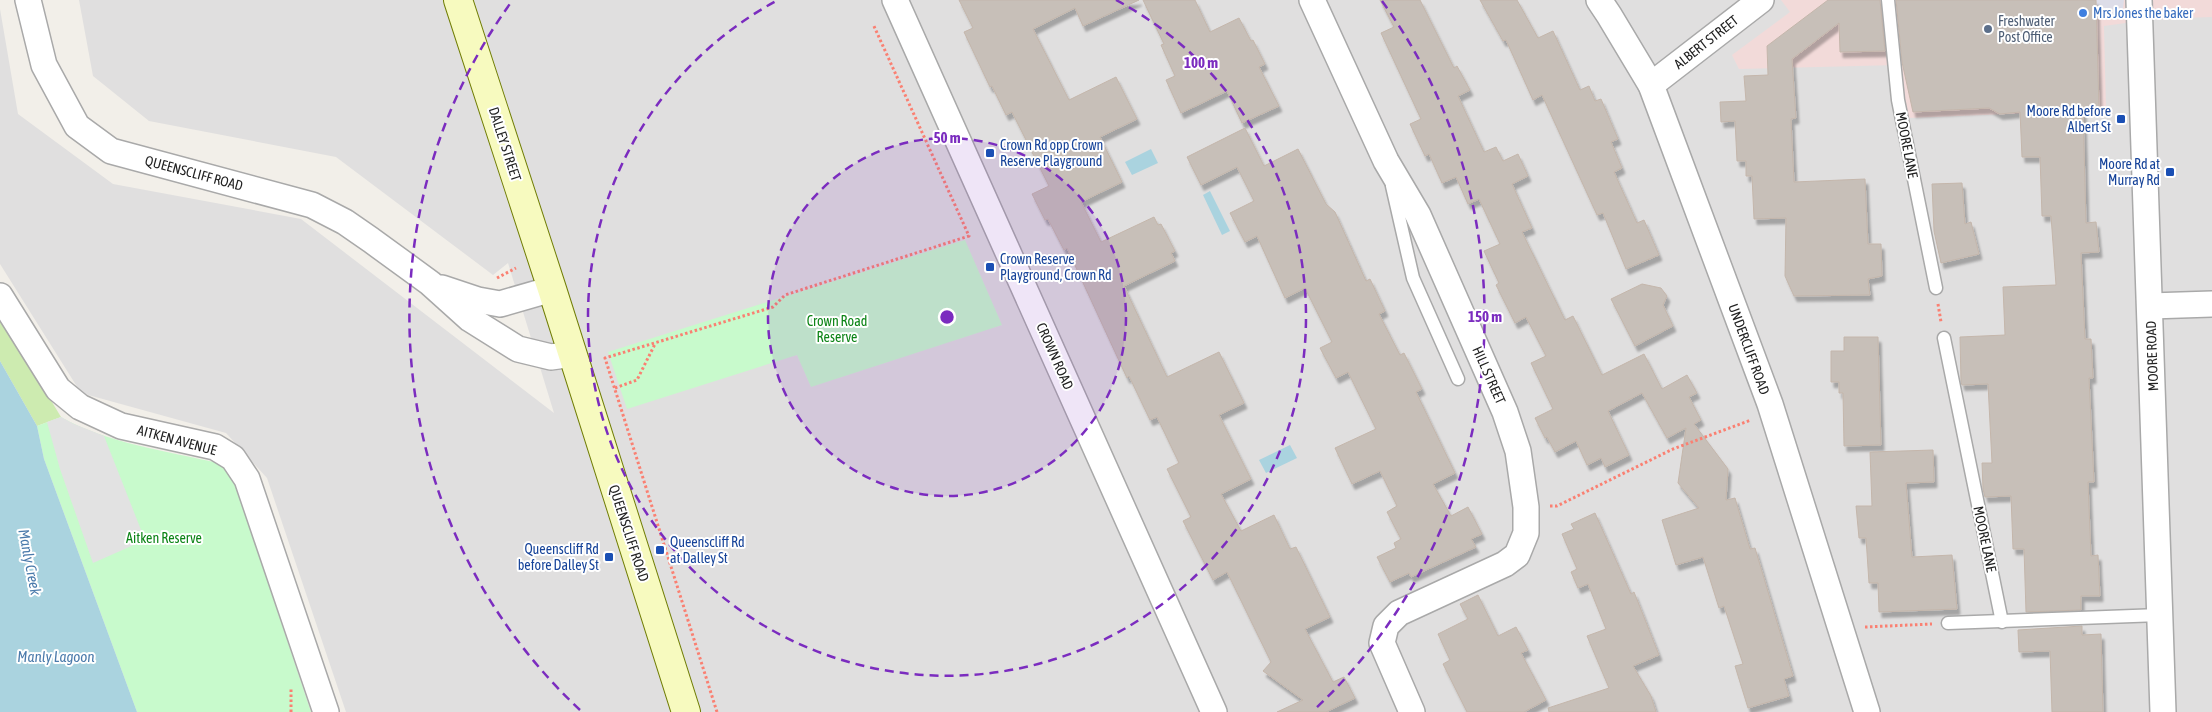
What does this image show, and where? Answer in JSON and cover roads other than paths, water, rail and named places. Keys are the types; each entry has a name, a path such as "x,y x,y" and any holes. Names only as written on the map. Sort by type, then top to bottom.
{"main road":[{"name":"DALLEY STREET","path":"458,0 552,289"},
{"name":"QUEENSCLIFF ROAD","path":"552,289 686,712"}],"street":[{"name":"QUEENSCLIFF ROAD","path":"28,0 44,65 77,126 111,151 312,205 345,222 430,283 470,319 518,349 551,357 573,354"},
{"name":"CROWN ROAD","path":"895,0 1214,712"},
{"name":"HILL STREET","path":"1312,0 1386,162 1418,215 1505,412 1518,451 1526,507 1526,533 1517,555 1504,564 1400,613 1386,626 1382,643 1412,712"},
{"name":"UNDERCLIFF ROAD","path":"1598,0 1610,15 1651,85 1772,412 1867,712"},
{"name":"ALBERT STREET","path":"1651,85 1761,0"},
{"name":"MOORE ROAD","path":"2138,0 2163,712"},
{"name":"QUEENSCLIFF ROAD","path":"430,283 478,300 500,304 552,289"},
{"name":"AITKEN AVENUE","path":"0,296 58,389 80,407 122,426 215,447 233,458 247,479 326,712"},
{"path":"2150,306 2212,304"}],"lane":[{"name":"MOORE LANE","path":"1888,0 1898,100 1936,288"},
{"path":"1386,162 1414,278 1458,379"},
{"name":"MOORE LANE","path":"1944,338 2002,622"},
{"path":"1948,623 2160,615"}],"water":[{"path":"1151,149 1158,163 1132,175 1125,162"},
{"path":"1210,191 1230,231 1222,235 1203,195"},
{"name":"Manly Lagoon","path":"0,361 37,426 44,459 137,712 0,712"},
{"path":"1290,445 1297,458 1266,473 1259,460"}],"place":[{"name":"Mrs Jones the baker","path":"2083,13"},
{"name":"Freshwater Post Office","path":"1988,29"},
{"name":"Moore Rd before Albert St","path":"2121,119"},
{"name":"Crown Rd opp Crown Reserve Playground","path":"990,153"},
{"name":"Moore Rd at Murray Rd","path":"2170,172"},
{"name":"Crown Reserve Playground, Crown Rd","path":"990,267"},
{"name":"Queenscliff Rd at Dalley St","path":"660,550"},
{"name":"Queenscliff Rd before Dalley St","path":"609,557"}],"park label":[{"name":"Crown Road Reserve","path":"837,330"},
{"name":"Aitken Reserve","path":"164,538"}],"water label":[{"name":"Manly Creek","path":"30,562"}]}
